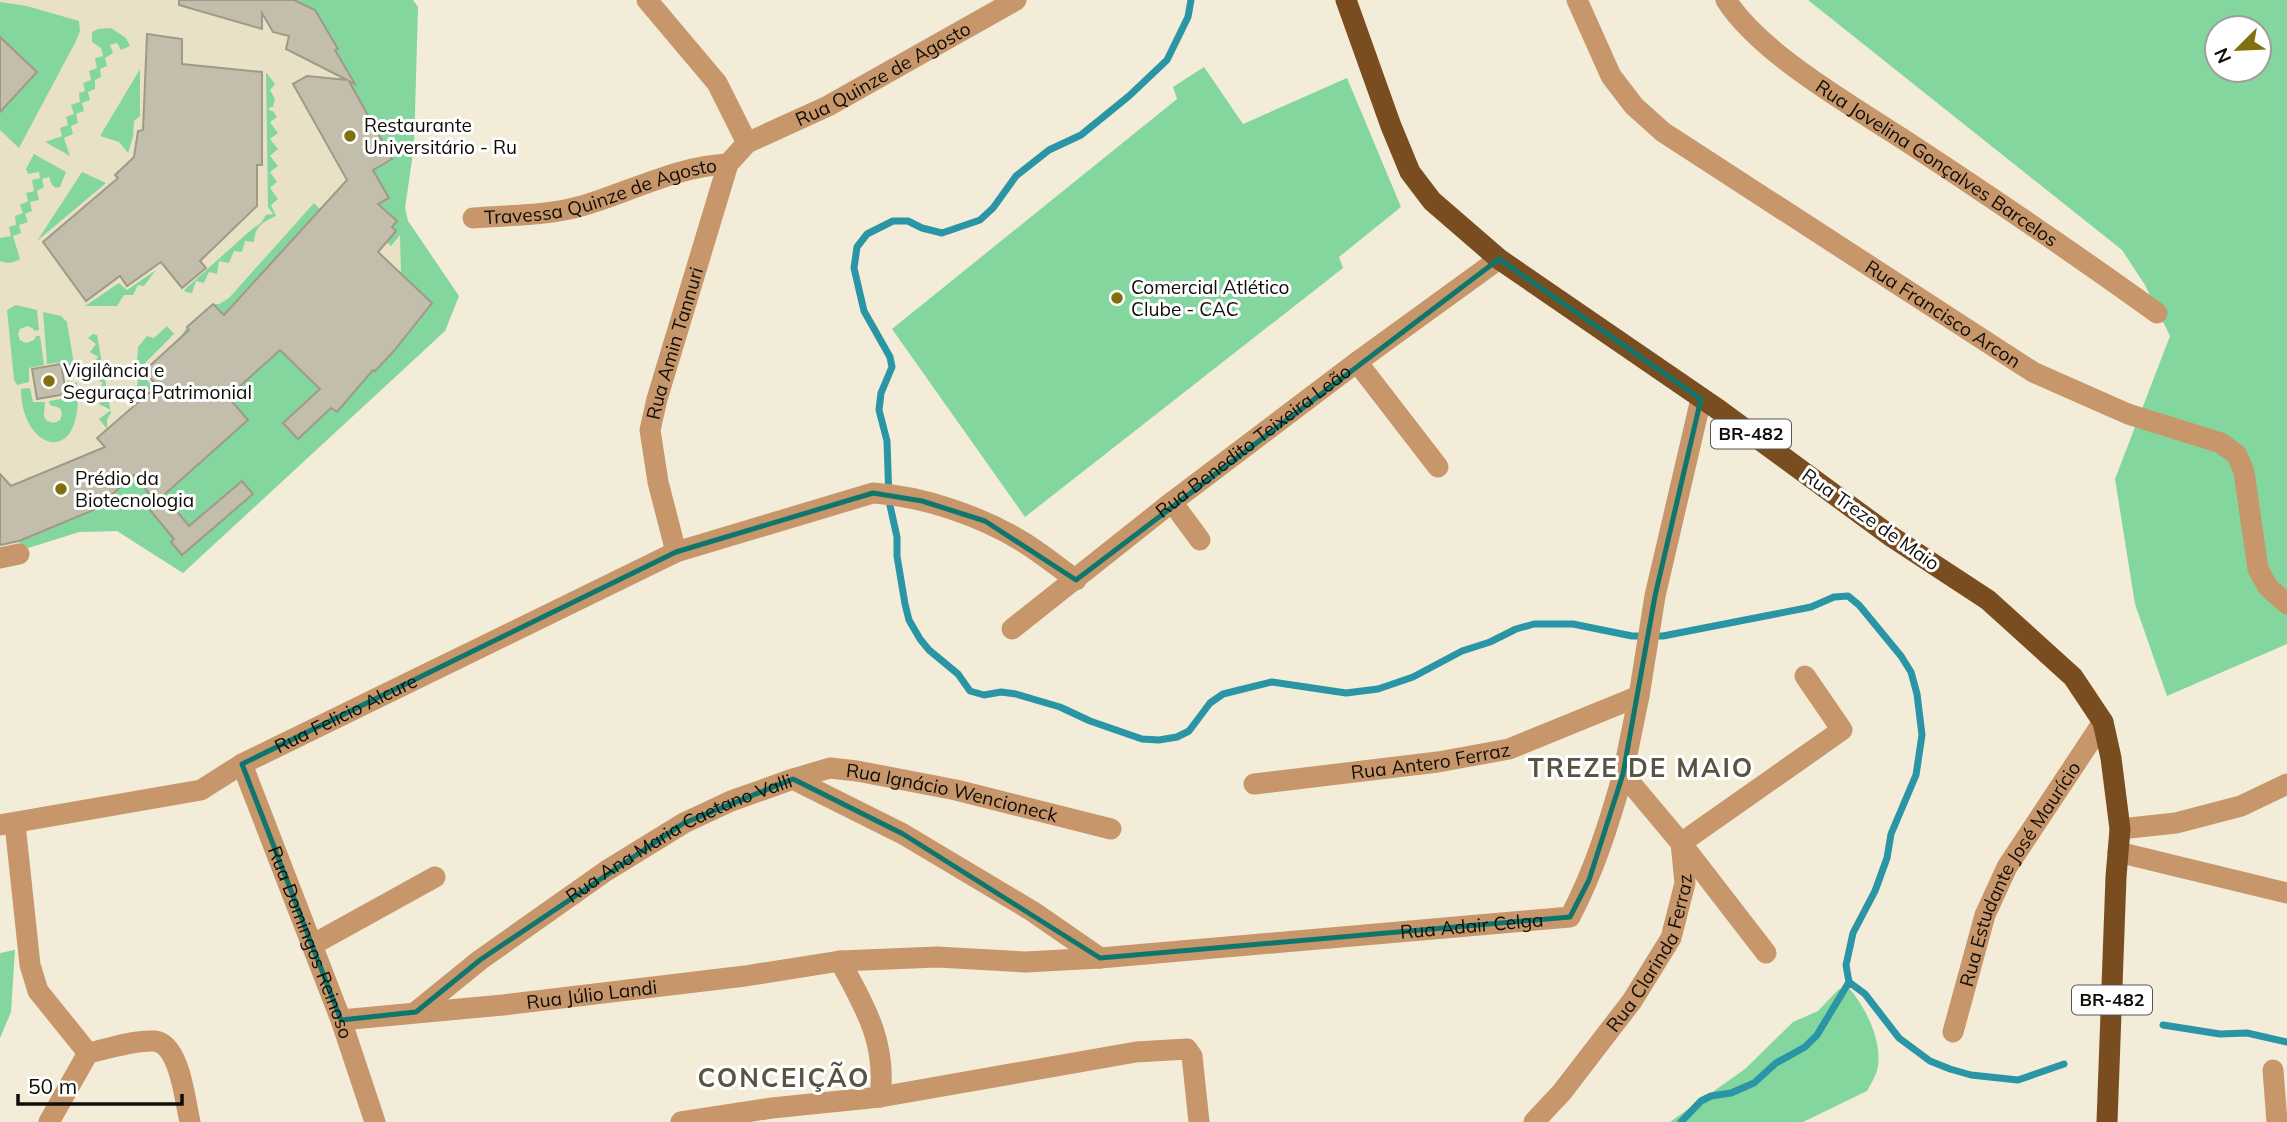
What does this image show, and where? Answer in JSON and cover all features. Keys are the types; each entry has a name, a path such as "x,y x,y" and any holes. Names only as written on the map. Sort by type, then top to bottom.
{"highway":[{"name":"Rua Treze de Maio","path":"1346,0 1410,172 1432,201 1499,259 1701,399 1892,537 1988,600 2073,677 2103,722 2111,758 2120,829 2107,1122"}],"street":[{"path":"647,0 717,83 747,144"},
{"name":"Rua Quinze de Agosto","path":"747,144 828,106 1016,0"},
{"name":"Rua Francisco Arcon","path":"1577,0 1611,76 1634,106 1662,132 2033,372 2129,414 2221,443 2236,454 2244,471 2258,569 2268,587 2287,604"},
{"name":"Rua Jovelina Gonçalves Barcelos","path":"1726,0 1756,36 1810,78 1998,201 2157,313"},
{"name":"Rua Amin Tannuri","path":"676,552 658,482 650,430 728,164 747,144"},
{"name":"Travessa Quinze de Agosto","path":"473,218 529,214 582,206 678,173 709,165 728,164"},
{"name":"Rua Benedito Teixeira Leão","path":"1012,629 1172,502 1499,259"},
{"path":"1357,362 1438,467"},
{"name":"Rua Adair Celga","path":"1100,958 1570,917 1590,880 1623,774 1655,596 1701,399"},
{"name":"Rua Felicio Alcure","path":"7,824 201,790 242,764 676,552 873,493 895,494 985,521 1022,541 1076,579"},
{"path":"1172,502 1200,541"},
{"path":"1766,953 1681,844 1842,730 1805,676"},
{"name":"Rua Antero Ferraz","path":"1254,784 1438,762 1509,749 1639,696"},
{"name":"Rua Estudante José Maurício","path":"1953,1032 1985,915 2007,867 2103,722"},
{"name":"Rua Domingos Reinoso","path":"242,764 341,1020 375,1122"},
{"name":"Rua Ignácio Wencioneck","path":"793,779 830,768 857,771 956,790 1111,829"},
{"name":"Rua Clarinda Ferraz","path":"1534,1122 1562,1092 1632,1001 1671,938 1685,883 1681,844 1623,774"},
{"name":"Rua Ana Maria Caetano Valli","path":"416,1012 490,952 606,871 684,823 731,801 793,779 903,834 1032,911 1100,958"},
{"path":"2120,829 2176,823 2242,806 2287,784"},
{"path":"7,824 30,965 38,991 88,1053"},
{"path":"2118,852 2287,893"},
{"path":"312,945 435,877"},
{"name":"Rua Júlio Landi","path":"341,1020 503,1005 745,976 840,961 937,957 1025,962 1100,958"},
{"path":"840,961 863,1002 876,1035 883,1074 880,1097"},
{"path":"49,1122 88,1053 157,1041 168,1047 176,1062 190,1122"},
{"path":"681,1122 773,1115 1136,1052 1187,1049 1194,1064 1199,1122"},
{"path":"2273,1070 2277,1122"}],"highlighted area":[{"path":"1499,259 1701,399 1655,596 1623,774 1589,880 1570,917 1100,958 903,834 793,779 684,823 480,960 416,1012 341,1020 242,764 676,552 873,493 922,501 985,521 1076,580"}],"shaded area":[{"path":"0,0 413,0 418,7 392,159 408,221 459,296 445,331 183,573 117,531 79,532 0,557"}],"green space":[{"path":"294,0 413,0 418,7 414,146 405,208 408,221 459,296 445,331 183,573 117,531 79,532 22,550 19,541 0,546 0,527 49,528 97,508 81,468 91,458 119,489 140,470 197,431 215,450 248,420 178,341 187,327 210,353 266,362 213,304 219,304 229,298 314,203 320,209 233,305 315,383 406,280 401,273 400,235 391,246 364,223 378,204 388,199 373,170 392,159 345,75 348,73 336,50 338,48 315,10"},
{"path":"1808,0 2287,0 2287,644 2167,696 2135,604 2115,479 2170,336 2145,285 2122,250"},
{"path":"0,2 27,6 79,21 80,31 76,41 19,148 0,130"},
{"path":"111,28 126,38 130,46 121,50 117,43 110,45 113,53 105,58 107,66 100,69 101,77 95,80 95,89 88,92 90,100 82,103 84,111 76,114 78,123 71,126 73,134 64,138 70,156 45,142 62,136 60,128 68,125 66,117 74,114 71,105 80,102 79,93 85,91 83,83 91,80 89,71 97,68 95,58 103,56 101,48 92,42 92,32"},
{"name":"Comercial Atlético Clube - CAC","path":"1204,67 1243,124 1347,78 1401,207 1339,257 1343,268 1025,517 892,329 1177,99 1173,87"},
{"path":"140,69 140,116 134,121 128,153 119,142 100,136"},
{"path":"266,72 275,84 270,90 275,99 269,110 277,117 270,122 278,133 270,139 278,149 270,156 278,166 270,172 277,182 270,188 278,199 271,205 276,216 260,225 254,242 245,241 242,252 234,251 229,263 219,261 217,274 209,272 204,283 196,281 192,293 186,292 184,290 261,223 266,215 273,214 268,207"},
{"path":"34,154 66,172 60,187 52,185 49,177 42,179 44,187 37,191 39,200 30,202 32,211 25,214 28,222 19,225 21,233 13,236 20,259 11,263 3,262 0,261 0,238 11,236 9,227 16,225 15,216 23,213 20,205 28,201 26,193 34,191 32,180 40,178 39,172 28,174 26,169"},
{"path":"82,172 106,183 37,241"},
{"path":"156,270 144,286 138,285 133,295 124,295 117,306 85,306 119,283 127,290"},
{"path":"16,305 37,310 39,330 35,331 28,326 20,329 18,334 20,340 26,343 40,336 44,365 29,368 29,382 17,385 14,380 7,310"},
{"path":"43,312 61,316 67,322 75,370 68,382 64,362 47,364"},
{"path":"167,326 174,334 142,366 137,362 138,347 147,336 154,338"},
{"path":"93,334 97,335 110,410 99,404 105,397 97,391 103,383 95,378 101,370 92,365 98,357 90,352 96,344 88,338"},
{"path":"139,371 153,387 135,402"},
{"path":"77,382 77,410 72,429 63,439 52,442 41,438 31,427 24,410 21,389 30,388 33,402 45,402 44,416 47,421 54,423 60,420 62,414 60,408 50,405 49,401 66,398 69,386"},
{"path":"111,410 107,419 107,429 99,419"},
{"path":"15,950 11,1012 0,1038 0,953"},
{"path":"1847,986 1860,1002 1877,1045 1877,1069 1867,1091 1803,1122 1670,1122 1745,1069 1793,1022 1818,1011 1838,990"}],"building":[{"path":"179,0 294,0 315,10 338,49 335,50 355,84 349,81 392,159 373,170 389,198 378,204 397,221 392,227 396,231 378,252 432,303 393,352 373,370 337,412 331,408 298,439 283,423 320,389 280,350 228,397 248,420 156,502 134,475 96,509 19,541 0,545 0,474 11,486 105,447 97,438 157,386 144,371 213,304 224,315 347,180 293,84 307,76 347,80 286,49 289,36 273,32 262,13 262,29 179,5"},
{"path":"147,34 182,39 182,64 262,72 262,165 257,165 257,206 200,261 206,268 182,288 161,262 127,286 120,276 86,301 43,242 118,178 115,175 134,157 138,131 143,130"},
{"path":"0,37 37,72 0,112"},
{"name":"Vigilância e Seguraça Patrimonial","path":"61,364 66,394 37,399 32,369"},
{"path":"242,481 253,494 182,555 171,542 174,539 150,510 165,497 189,526"}],"waterway":[{"path":"1191,0 1188,17 1167,60 1129,96 1081,135 1049,150 1016,176 993,208 980,220 942,233 908,221 893,221 867,234 857,247 854,268 864,311 890,357 892,367 881,393 879,410 887,441 889,501 909,620 929,650 958,674 970,691 984,695 1001,692 1016,694 1060,707 1090,721 1142,739 1159,740 1177,737 1189,731 1210,703 1223,694 1272,682 1346,693 1378,689 1413,677 1462,651 1534,624 1573,624 1632,636 1663,636 1811,607 1834,597 1848,596 1859,605 1911,672 1917,694 1922,735 1916,775 1891,834 1887,858 1875,891 1853,933 1846,965 1849,982 1817,1035 1805,1047 1776,1063 1754,1083 1701,1101 1681,1122"},
{"path":"1849,982 1865,994 1899,1038 1930,1061 1950,1069 1971,1075 2018,1080 2064,1064"},
{"path":"2163,1025 2220,1034 2247,1033 2287,1042"}],"place":[{"name":"Restaurante Universitário - Ru","path":"350,136"},
{"name":"Comercial Atlético Clube - CAC","path":"1117,298"},
{"name":"Vigilância e Seguraça Patrimonial","path":"49,381"},
{"name":"Prédio da Biotecnologia","path":"61,489"}],"district":[{"name":"TREZE DE MAIO","path":"1641,768"},
{"name":"CONCEIÇÃO","path":"784,1078"}]}
